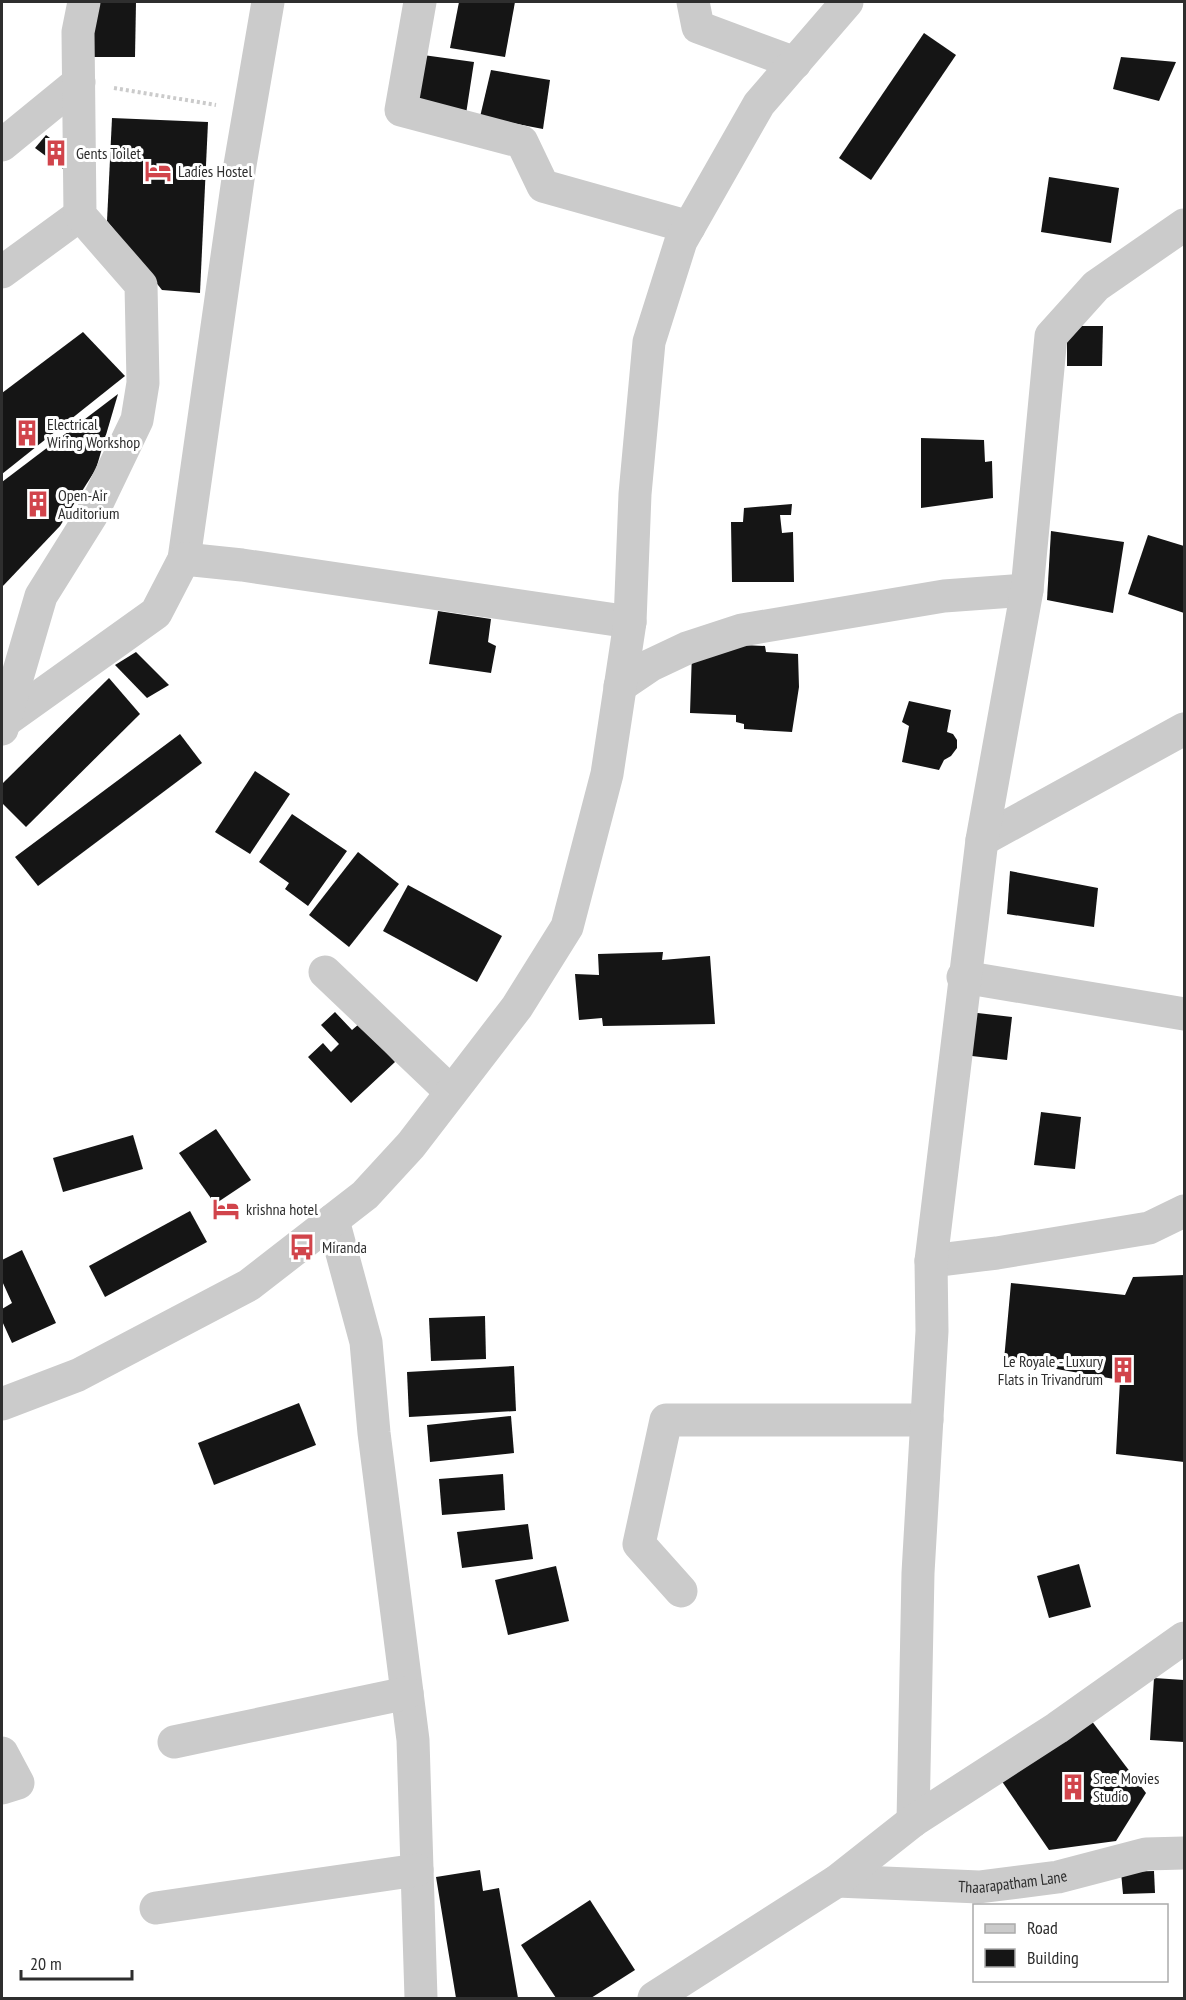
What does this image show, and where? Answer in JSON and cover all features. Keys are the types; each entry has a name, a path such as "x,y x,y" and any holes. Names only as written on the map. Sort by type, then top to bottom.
{"street":[{"path":"3,724 42,596 96,505 137,420 143,382 141,285 80,215 78,32 84,2"},
{"path":"3,724 156,614 184,559 249,111 268,2"},
{"path":"420,2 401,110 522,142 543,186 689,227"},
{"path":"693,2 698,27 795,63"},
{"path":"2,1404 78,1375 249,1285 333,1220 373,1186 411,1145 517,1007 567,927 607,774 630,622 635,494 648,342 681,241 759,104 848,2"},
{"path":"2,145 79,82"},
{"path":"2,272 80,215"},
{"path":"913,1821 918,1573 932,1331 931,1261 963,977 982,840 1027,590 1051,336 1096,286 1185,225"},
{"path":"184,559 242,565 630,622"},
{"path":"620,686 651,665 687,648 742,630 944,596 1027,590"},
{"path":"982,840 1185,729"},
{"path":"325,972 451,1092"},
{"path":"963,977 1185,1014"},
{"path":"931,1261 997,1253 1149,1228 1185,1211"},
{"path":"333,1220 366,1342 374,1433 413,1740 421,1998"},
{"path":"681,1591 639,1544 666,1420 927,1420"},
{"path":"654,1998 837,1881 913,1821 1058,1728 1185,1638"},
{"path":"174,1742 407,1693"},
{"path":"2,1753 18,1783 2,1788"},
{"name":"Thaarapatham Lane","path":"837,1881 979,1887 1058,1877 1146,1854 1185,1853"},
{"path":"156,1908 417,1870"}],"path":[{"path":"79,82 249,111"}],"building":[{"path":"93,2 136,2 135,57 93,57"},
{"path":"459,2 515,2 505,57 450,48"},
{"path":"924,33 956,55 871,180 839,158"},
{"path":"423,55 474,62 466,114 418,105"},
{"path":"1121,57 1176,62 1159,101 1113,89"},
{"path":"491,70 550,80 543,129 480,117"},
{"name":"Ladies Hostel","path":"112,118 208,122 200,293 162,290 107,221"},
{"name":"Gents Toilet","path":"46,135 77,158 66,171 35,148"},
{"path":"1049,177 1119,188 1111,243 1041,232"},
{"path":"1067,326 1103,326 1102,366 1067,366"},
{"name":"Electrical Wiring Workshop","path":"83,332 125,376 2,474 2,393"},
{"name":"Open-Air Auditorium","path":"118,394 96,469 60,526 2,587 2,482"},
{"path":"921,438 984,440 985,462 992,461 993,498 921,508"},
{"path":"792,504 791,515 780,515 782,533 793,532 794,582 732,582 731,522 743,522 744,508"},
{"path":"1051,531 1124,542 1113,613 1047,600"},
{"path":"1148,535 1184,546 1184,613 1128,594"},
{"path":"438,611 491,619 488,642 496,646 491,673 429,664"},
{"path":"719,644 765,646 766,652 798,654 799,687 792,732 744,729 744,724 736,722 736,715 690,713 692,652"},
{"path":"136,652 169,685 147,698 115,665"},
{"path":"109,678 140,714 26,827 2,803 2,784"},
{"path":"909,701 951,710 947,732 953,734 957,740 957,748 951,756 944,760 939,770 902,762 909,726 902,722"},
{"path":"180,734 202,763 38,886 15,857"},
{"path":"255,771 290,794 250,854 215,832"},
{"path":"292,814 347,851 308,906 285,889 289,883 259,862"},
{"path":"358,852 399,884 349,947 309,915"},
{"path":"1010,871 1098,888 1094,927 1007,914"},
{"path":"408,885 502,936 477,982 383,931"},
{"path":"663,952 662,960 710,956 715,1024 603,1026 602,1018 579,1020 575,974 599,975 598,954"},
{"path":"335,1012 352,1030 359,1024 395,1062 351,1103 308,1057 323,1043 331,1052 339,1044 321,1025"},
{"path":"969,1012 1012,1017 1007,1060 963,1055"},
{"path":"1041,1112 1081,1117 1075,1169 1034,1165"},
{"path":"216,1129 251,1180 215,1204 179,1153"},
{"path":"133,1135 143,1169 63,1192 53,1158"},
{"path":"190,1211 207,1242 105,1297 89,1266"},
{"path":"22,1250 56,1323 12,1343 2,1321 2,1309 12,1303 2,1281 2,1260"},
{"name":"Le Royale - Luxury Flats in Trivandrum","path":"1184,1275 1184,1462 1116,1454 1120,1380 1004,1360 1011,1283 1125,1295 1133,1277"},
{"path":"485,1316 486,1359 431,1361 429,1318"},
{"path":"514,1366 516,1411 409,1417 407,1372"},
{"path":"299,1403 316,1445 214,1485 198,1443"},
{"path":"511,1416 514,1453 430,1462 427,1425"},
{"path":"503,1474 505,1510 442,1515 439,1479"},
{"path":"528,1524 533,1559 462,1568 457,1532"},
{"path":"1079,1564 1091,1607 1049,1618 1037,1576"},
{"path":"556,1566 569,1621 508,1635 495,1580"},
{"path":"1154,1678 1184,1680 1184,1742 1150,1740"},
{"name":"Sree Movies Studio","path":"1091,1720 1146,1793 1116,1841 1049,1850 1001,1780"},
{"path":"480,1870 483,1891 499,1888 518,1998 456,1998 436,1877"},
{"path":"1154,1871 1155,1893 1123,1894 1121,1872"},
{"path":"590,1900 635,1970 591,1998 556,1998 521,1945"}],"place":[{"name":"Gents Toilet","path":"56,153"},
{"name":"Ladies Hostel","path":"158,171"},
{"name":"Electrical Wiring Workshop","path":"27,433"},
{"name":"Open-Air Auditorium","path":"38,504"},
{"name":"krishna hotel","path":"226,1209"},
{"name":"Miranda","path":"302,1247"},
{"name":"Le Royale - Luxury Flats in Trivandrum","path":"1123,1370"},
{"name":"Sree Movies Studio","path":"1073,1787"}]}
